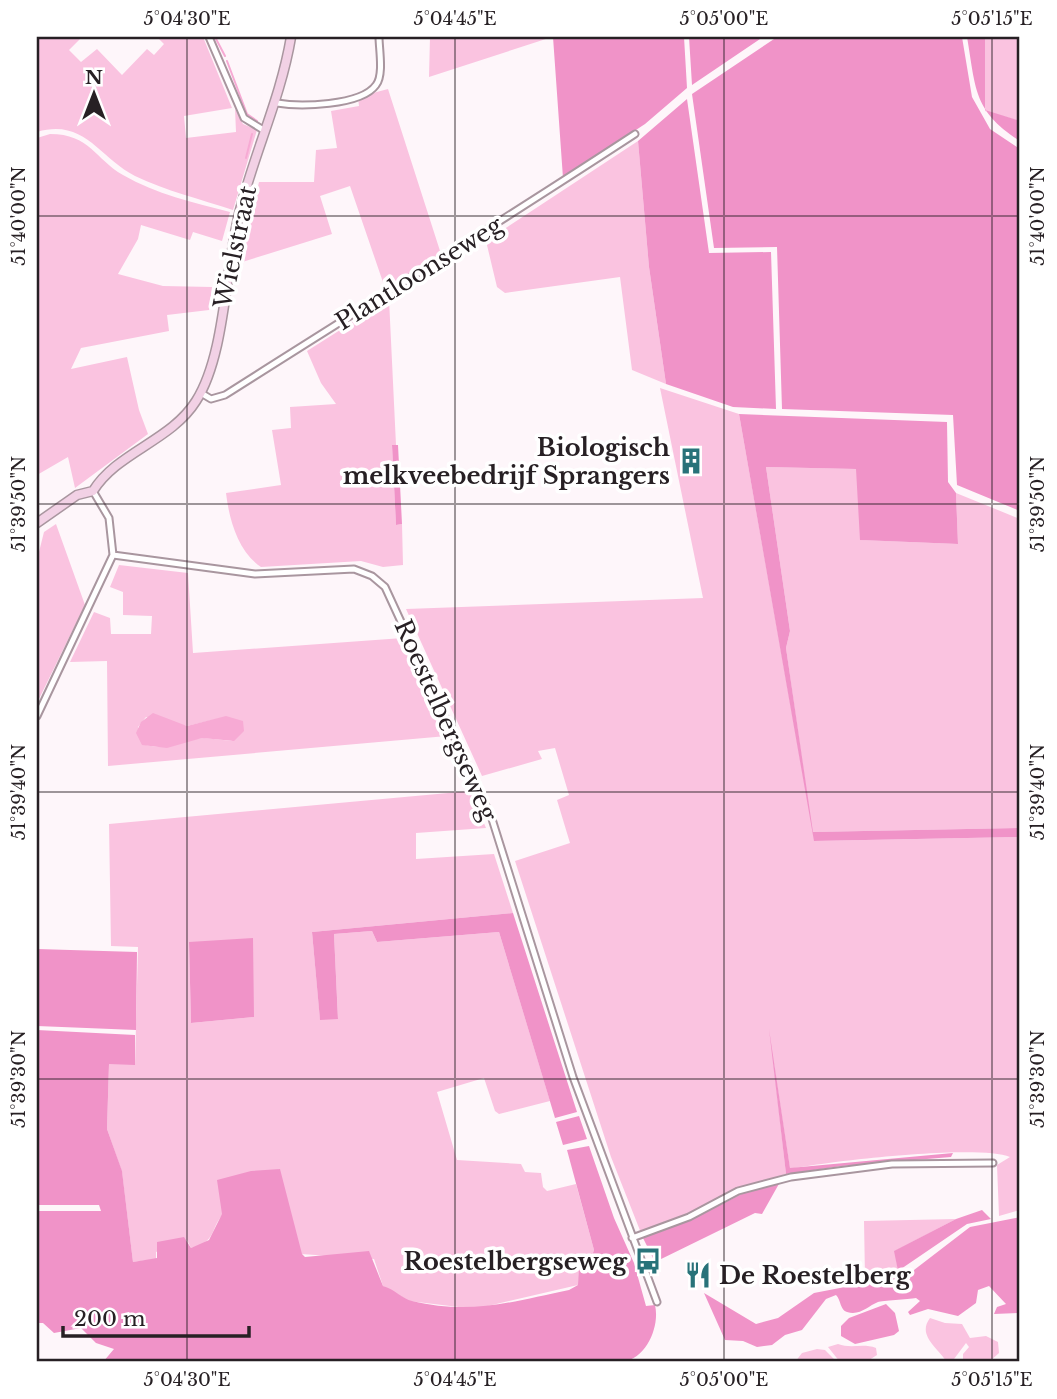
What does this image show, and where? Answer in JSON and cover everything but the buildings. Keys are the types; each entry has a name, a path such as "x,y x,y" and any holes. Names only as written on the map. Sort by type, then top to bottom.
{"street":[{"path":"209,37 244,118 265,131"},
{"name":"Wielstraat","path":"201,393 213,355 239,213 265,131 277,103 291,37"},
{"path":"277,103 329,104 373,89 378,80 379,37"},
{"name":"Plantloonseweg","path":"201,393 211,399 225,395 351,313 519,212 635,134"},
{"path":"37,523 77,495 93,491 102,478 174,426 201,393"},
{"path":"37,716 113,555 109,518 93,491"},
{"name":"Roestelbergseweg","path":"113,555 256,574 354,569 372,576 385,587 492,819 533,957 657,1302"},
{"path":"632,1238 689,1217 738,1191 791,1177 892,1164 993,1163"}],"shaded area":[{"path":"37,37 82,37 69,50 81,62 97,49 122,75 147,49 154,55 164,44 157,37 203,37 232,108 184,116 186,138 236,132 235,109 243,124 257,130 233,210 135,176 80,135 68,130 37,132"},
{"path":"430,37 552,37 429,77"},
{"path":"553,37 684,37 687,88 645,124 563,178"},
{"path":"689,37 763,37 692,85"},
{"path":"777,37 962,37 972,97 990,129 1020,149 1020,511 957,485 953,415 782,409 777,247 714,248 692,94"},
{"path":"967,37 985,37 985,109 975,85"},
{"path":"985,37 1020,37 1020,121 985,111"},
{"path":"388,89 441,254 385,288 350,186 320,196 332,234 239,263 259,182 314,182 316,150 337,148 331,111 359,106 358,97"},
{"path":"687,99 709,253 771,252 776,409 733,407 666,384 649,267 638,141"},
{"path":"986,110 1020,121 1020,141 1005,130"},
{"path":"50,134 74,138 91,148 113,169 149,188 230,212 222,241 193,232 190,240 141,225 138,239 118,274 163,286 212,287 209,310 167,315 169,331 81,348 71,369 127,357 139,410 148,434 75,488 68,457 37,475 37,138"},
{"path":"638,141 649,267 666,384 632,370 620,277 505,293 497,287 486,241"},
{"path":"389,299 396,445 392,445 396,525 402,524 403,565 383,567 361,561 261,567 246,553 236,534 226,493 281,485 272,430 291,428 290,407 336,404 321,383 307,351"},
{"path":"660,388 739,414 809,809 786,648 790,631 766,467 857,469 861,540 958,544 956,493 1020,519 1020,828 813,832 815,841 1020,837 1020,1210 999,1216 997,1165 1010,1157 993,1153 903,1155 790,1169 773,1058 786,1174 749,1186 641,1233 611,1157 515,861 570,843 557,800 569,795 555,748 538,751 542,759 482,776 406,609 703,598"},
{"path":"739,414 947,422 948,482 956,493 958,544 860,540 856,469 766,467 790,631 786,648 813,832 1020,828 1020,837 814,841"},
{"path":"392,445 398,445 402,524 396,525"},
{"path":"56,524 85,605 37,703 37,560 44,532"},
{"path":"119,565 188,573 193,653 403,638 447,736 108,766 107,661 70,662 94,612 110,618 111,634 151,634 152,616 123,615 123,592 110,587","holes":["146,717 187,726 221,718 232,741 196,738 167,746 152,746 143,744 138,727"]},
{"path":"153,713 187,726 226,716 243,721 244,731 234,741 202,738 167,748 142,745 136,733 141,722"},
{"path":"470,791 486,828 416,833 416,859 494,854 513,913 312,932 320,1019 338,1018 334,934 372,931 377,942 499,932 550,1101 499,1114 495,1111 484,1078 437,1092 457,1160 521,1164 525,1172 541,1173 543,1187 547,1191 576,1184 594,1250 592,1256 580,1264 578,1285 475,1309 409,1301 383,1286 374,1259 301,1254 279,1169 228,1207 205,1242 191,1248 187,1240 156,1252 156,1259 133,1262 122,1172 107,1129 109,1064 135,1064 138,947 111,946 109,824","holes":["189,943 254,1017 191,1023"]},
{"path":"513,913 577,1112 555,1118 499,932 377,942 372,931 334,934 338,1019 320,1020 312,932"},
{"path":"253,938 254,1017 191,1023 189,942"},
{"path":"37,949 137,952 136,1030 37,1026"},
{"path":"769,1029 790,1168 953,1153 951,1157 842,1166 786,1174"},
{"path":"37,1030 135,1035 135,1065 109,1064 107,1129 122,1171 133,1262 157,1258 157,1242 184,1237 191,1248 209,1240 222,1214 217,1180 251,1171 280,1169 305,1257 369,1251 383,1286 409,1300 433,1305 491,1305 569,1290 578,1285 579,1262 592,1256 594,1250 567,1150 589,1146 614,1218 634,1263 646,1306 655,1305 655,1322 650,1340 639,1354 623,1362 103,1362 114,1349 96,1343 81,1328 54,1333 43,1323 37,1323 37,1211 101,1211 99,1205 37,1205"},
{"path":"579,1116 587,1139 563,1145 556,1122"},
{"path":"780,1182 762,1214 755,1213 655,1262 643,1238 695,1218 759,1185"},
{"path":"982,1210 991,1219 967,1224 898,1271 894,1251 956,1219"},
{"path":"1020,1217 1020,1313 994,1314 997,1307 1006,1304 989,1286 978,1290 976,1303 958,1316 928,1309 910,1315 908,1312 920,1301 916,1298 878,1302 860,1312 852,1313 843,1309 836,1295 826,1299 802,1330 785,1335 772,1345 757,1347 743,1341 725,1340 704,1293 756,1324 778,1318 814,1293 902,1276 914,1270 970,1227"},
{"path":"956,1219 895,1251 898,1271 865,1277 864,1221"},
{"path":"886,1304 895,1313 899,1331 894,1335 855,1344 841,1336 841,1326 849,1318"},
{"path":"930,1318 945,1323 962,1324 970,1338 986,1336 998,1342 999,1353 989,1362 963,1362 963,1354 969,1347 966,1343 954,1359 947,1362 927,1335"},
{"path":"838,1344 876,1348 877,1355 866,1362 840,1362 828,1347"},
{"path":"825,1350 837,1362 795,1362 802,1353"}],"waterway":[{"path":"215,37 225,56"},
{"path":"227,61 247,114 257,121"},
{"path":"246,158 252,134"}],"place":[{"name":"Biologisch melkveebedrijf Sprangers","path":"691,461"},
{"name":"Roestelbergseweg","path":"648,1261"},
{"name":"De Roestelberg","path":"698,1275"}]}
